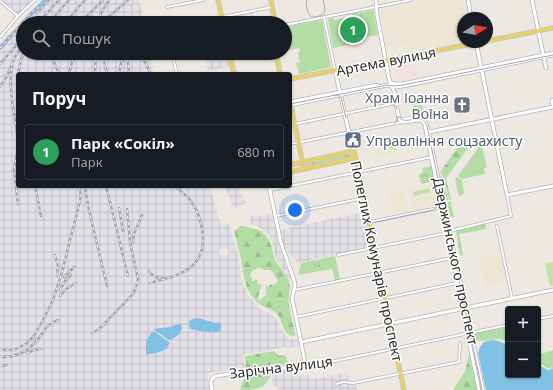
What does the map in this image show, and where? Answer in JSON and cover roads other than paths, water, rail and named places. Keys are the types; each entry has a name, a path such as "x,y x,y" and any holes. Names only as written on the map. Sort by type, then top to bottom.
{"main road":[{"path":"218,0 222,16"},
{"path":"271,0 274,16"},
{"path":"493,40 553,28"},
{"name":"Артема вулиця","path":"292,79 457,46"},
{"path":"231,60 234,72"},
{"path":"277,60 280,72"},
{"path":"292,125 299,143 304,169"},
{"path":"292,164 354,151"},
{"name":"Полеглих Комунарів проспект","path":"354,151 404,390"},
{"path":"292,172 356,158"}],"street":[{"path":"167,7 203,0"},
{"path":"376,0 377,15 385,61 400,119"},
{"path":"292,24 411,0"},
{"path":"468,0 470,12"},
{"path":"532,0 546,68"},
{"path":"0,2 18,16 33,1"},
{"path":"227,16 272,7"},
{"path":"324,17 346,115"},
{"path":"0,37 16,18"},
{"path":"338,255 448,232 452,229 511,216 481,69 479,48"},
{"path":"292,103 387,83 399,87 553,54"},
{"path":"174,60 177,72"},
{"path":"391,85 481,69"},
{"path":"394,93 399,87"},
{"path":"292,144 349,133 400,119 422,118 426,121 428,134 491,119 553,107 552,100"},
{"path":"292,125 346,115 396,103"},
{"name":"Полеглих Комунарів проспект","path":"346,115 354,151"},
{"name":"Дзержинського проспект","path":"428,134 443,207"},
{"name":"Дзержинського проспект","path":"428,134 469,333 479,390"},
{"path":"292,186 432,157"},
{"path":"507,195 553,186"},
{"path":"269,188 281,243 294,280 295,285 292,298 306,366"},
{"path":"275,216 364,198"},
{"path":"369,222 443,207"},
{"path":"497,226 512,298"},
{"path":"294,290 454,258"},
{"path":"296,317 459,283"},
{"path":"301,342 553,290"},
{"path":"541,318 553,316"},
{"name":"Зарічна вулиця","path":"212,390 210,381 213,377 220,375 266,368 306,366 505,326"},
{"name":"Дзержинського проспект","path":"469,333 483,390"},
{"path":"336,384 344,382 353,383 459,362 460,344"}],"water":[{"path":"198,318 221,323 221,331 210,332 190,329 189,321"},
{"path":"181,324 182,329 180,333 169,340 153,329 170,327"},
{"path":"152,332 155,332 170,343 163,350 146,355 146,340"},
{"path":"493,340 505,344 505,378 541,378 541,366 548,370 553,369 553,390 486,390 478,353 484,342"}],"waterway":[{"path":"30,16 45,0"},
{"path":"0,48 11,36"}],"tram line":[{"path":"307,0 306,6 308,12 314,17 324,13 325,8 323,0"},
{"path":"292,104 387,85 403,85 553,55"},
{"path":"335,95 341,97 346,118"},
{"path":"391,104 396,106 397,109"},
{"path":"394,124 398,116 405,120 421,119 427,126 482,390"},
{"path":"366,224 433,210 440,205 442,199"}],"railway":[{"path":"37,13 49,0"},
{"path":"44,16 59,0"},
{"path":"55,16 69,0"},
{"path":"71,16 85,0"},
{"path":"87,16 103,0"},
{"path":"100,16 109,0"},
{"path":"110,16 128,0"},
{"path":"28,16 39,7"},
{"path":"0,48 16,30"},
{"path":"0,64 16,46"},
{"path":"0,87 6,78 16,56"},
{"path":"18,72 21,60"},
{"path":"54,60 58,72"},
{"path":"70,72 73,60"},
{"path":"95,72 96,60"},
{"path":"104,60 107,72"},
{"path":"119,72 122,60"},
{"path":"128,60 129,72"},
{"path":"144,60 150,72"},
{"path":"13,62 11,70 11,89 16,125"},
{"path":"16,159 14,170 16,187"},
{"path":"16,188 18,204"},
{"path":"35,188 41,216"},
{"path":"0,350 14,350 27,343 34,336 53,300 61,276 80,201 81,195 79,188"},
{"path":"85,188 88,206 107,286"},
{"path":"106,188 128,276"},
{"path":"150,283 172,277 188,269 198,260 201,252 203,234 199,216 191,201 177,188"},
{"path":"119,208 123,231"},
{"path":"103,325 133,294 138,279 130,242 127,209"},
{"path":"133,242 134,234 142,215"},
{"path":"55,255 58,266 57,276"},
{"path":"64,277 74,267"},
{"path":"149,271 155,277 164,278"},
{"path":"60,290 65,281 71,275"},
{"path":"60,296 66,289 76,283"},
{"path":"36,342 48,326 58,320"},
{"path":"92,333 107,322"},
{"path":"0,357 21,353 34,344 37,339"},
{"path":"27,353 41,349"},
{"path":"0,366 7,365"}],"place":[{"name":"Парк «Сокіл»","path":"353,30"},
{"name":"Храм Іоанна Воїна","path":"462,105"},
{"name":"Управління соцзахисту","path":"353,140"}]}
